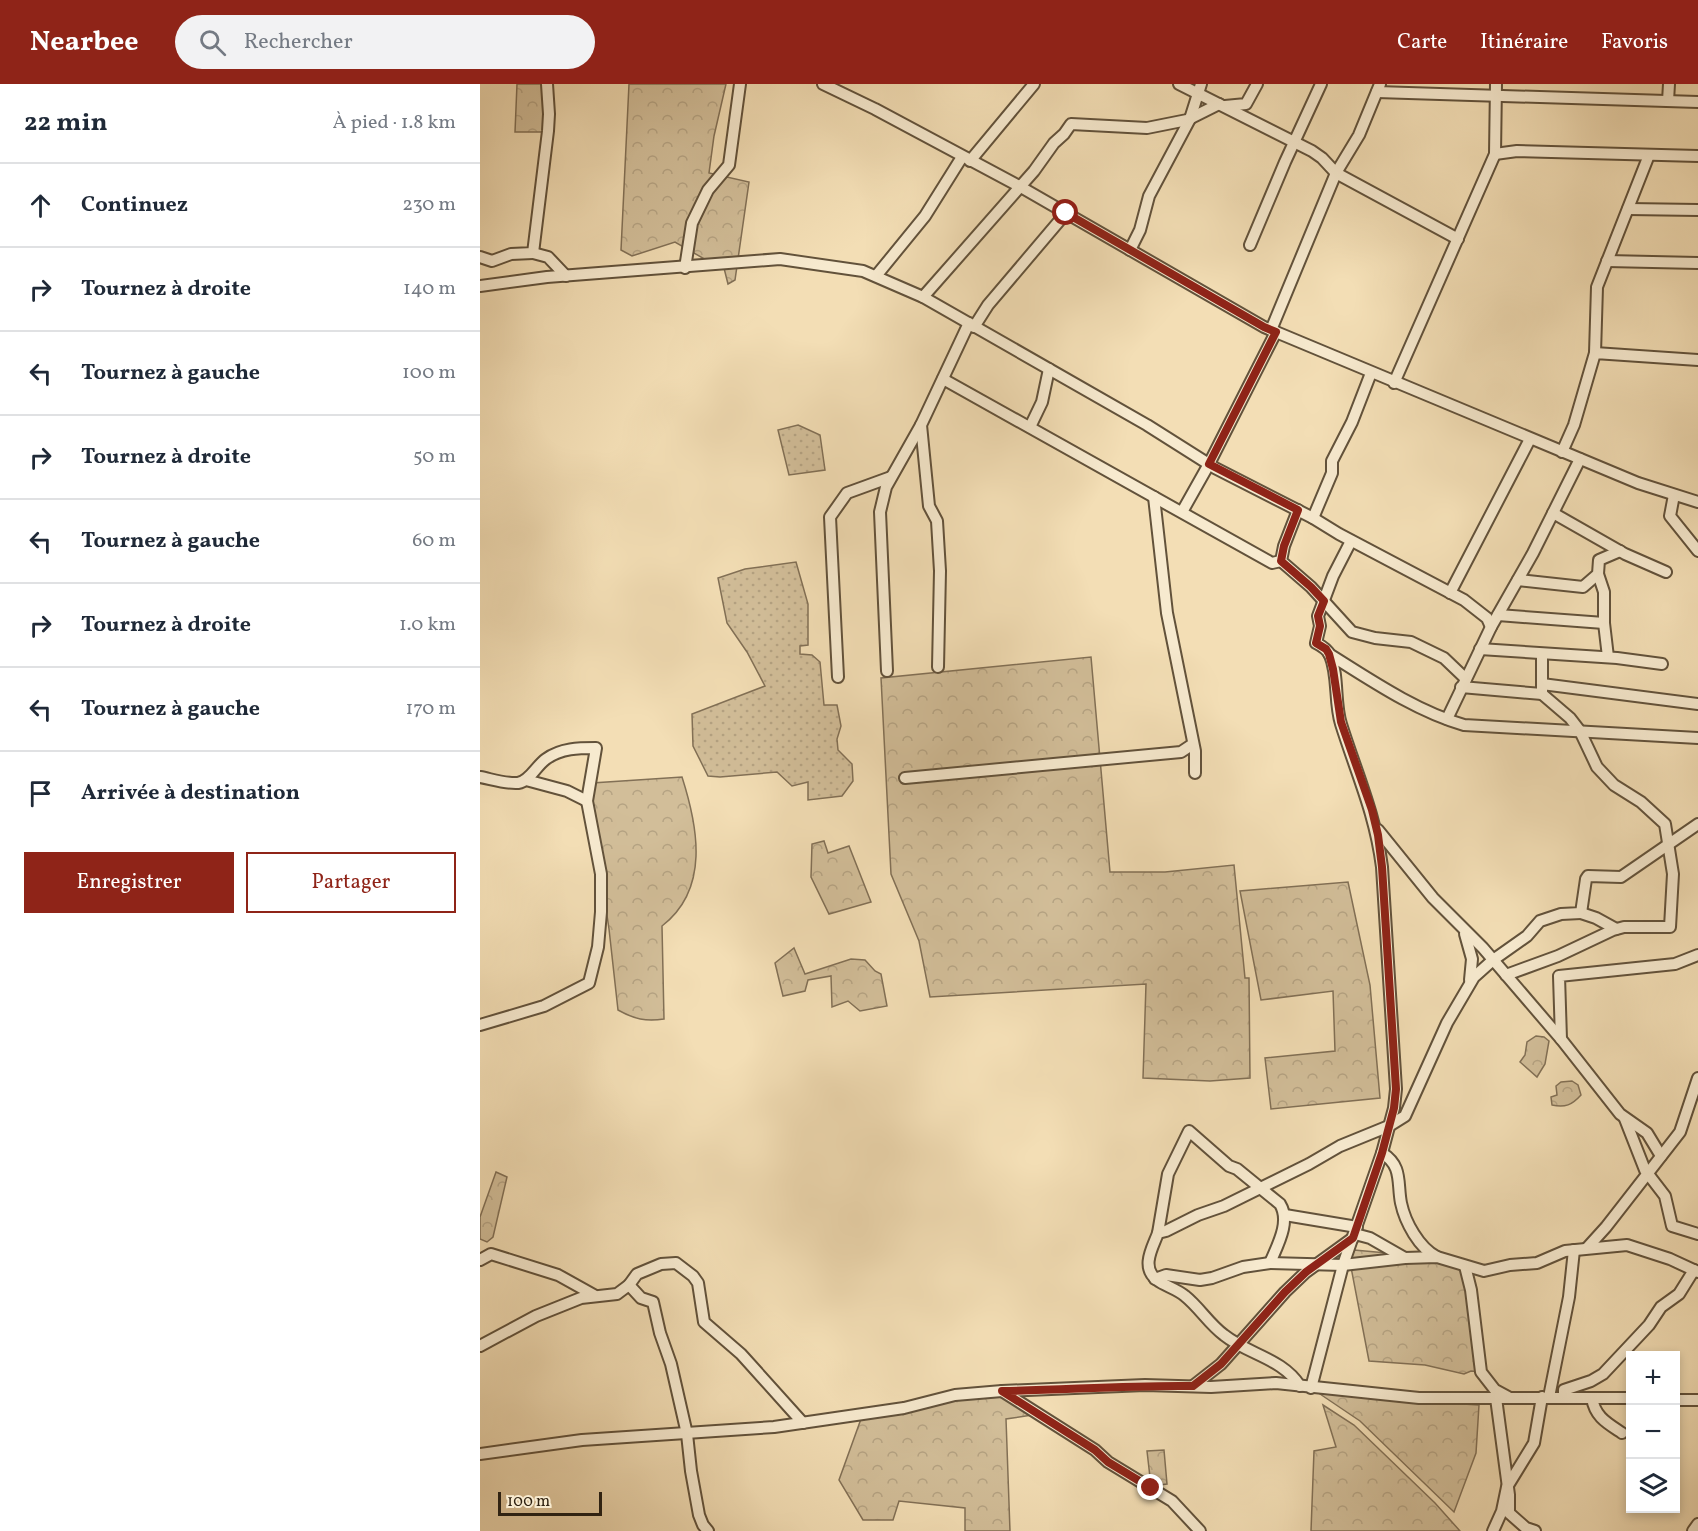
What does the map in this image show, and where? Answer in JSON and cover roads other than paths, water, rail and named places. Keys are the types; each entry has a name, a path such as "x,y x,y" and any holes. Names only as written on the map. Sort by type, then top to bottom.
{"street":[{"path":"533,253 548,131 548,84"},
{"path":"685,268 692,223 708,190 729,165 740,84"},
{"path":"823,84 875,109 1019,186 1273,331 1638,483 1698,502"},
{"path":"876,276 925,216 966,159 1034,84"},
{"path":"1179,84 1199,89 1221,106 1322,158 1336,173 1458,239"},
{"path":"1246,104 1257,84"},
{"path":"1250,245 1321,84"},
{"path":"1668,84 1668,101"},
{"path":"1182,513 1209,464 1273,331 1336,173 1359,135 1378,88 1496,90 1698,102"},
{"path":"1130,250 1140,230 1149,196 1190,119 1199,89"},
{"path":"1394,382 1495,154 1496,90"},
{"path":"923,297 1071,124 1147,128 1190,119 1221,106 1246,104"},
{"path":"1246,104 1253,122"},
{"path":"1495,154 1517,152 1698,156"},
{"path":"1562,452 1574,425 1595,352 1597,287 1650,155"},
{"path":"1628,209 1698,210"},
{"path":"887,671 880,512 886,487 921,425 971,325 1066,213"},
{"path":"480,257 492,261 511,254 533,253 548,257 566,276"},
{"path":"480,285 780,259 863,271 923,297 1154,429 1209,464 1450,593 1481,612 1491,627"},
{"path":"1607,261 1698,263"},
{"path":"1595,352 1698,360"},
{"path":"1030,428 1042,402 1048,369"},
{"path":"1313,518 1332,473 1332,461 1352,422 1371,373"},
{"path":"943,379 1272,562 1281,561 1311,587 1352,632 1375,638 1411,642 1443,658 1464,683 1698,704"},
{"path":"921,425 929,506 937,521 940,571 938,667"},
{"path":"1450,593 1530,439"},
{"path":"1447,720 1491,627 1580,459"},
{"path":"838,676 830,517 847,493 891,477"},
{"path":"1674,495 1670,516 1698,551"},
{"path":"1155,497 1167,613 1193,744 1195,773"},
{"path":"1281,561 1284,546 1298,510"},
{"path":"1553,513 1620,551 1666,572"},
{"path":"1306,1387 1343,1265 1382,1153 1396,1089 1382,867 1376,828 1341,722 1329,654 1326,649 1316,643 1320,626 1318,616 1351,541"},
{"path":"1608,657 1604,623 1604,592 1598,574 1599,560 1620,551"},
{"path":"1518,579 1583,587 1598,574"},
{"path":"1498,615 1604,623"},
{"path":"1480,649 1608,657 1662,664"},
{"path":"1329,654 1389,691 1447,720 1464,725 1698,738"},
{"path":"1506,975 1558,956 1616,929 1670,927 1673,874 1665,824 1641,802 1614,785 1597,767 1580,730 1542,689 1542,654"},
{"path":"905,778 1181,752 1193,744"},
{"path":"480,1025 544,1006 589,983 598,947 601,873 587,801 596,748 574,748 557,753 535,768 526,780"},
{"path":"480,777 511,783 526,780 567,791 587,801"},
{"path":"1581,913 1588,876 1618,878 1698,824"},
{"path":"1376,828 1426,890 1493,960 1562,1039 1625,1119 1648,1174 1665,1196 1672,1226 1698,1234"},
{"path":"1469,983 1493,960 1521,941 1540,921 1561,914 1581,913 1616,929"},
{"path":"1158,1233 1224,1206 1340,1146 1389,1126 1408,1112 1444,1029 1469,983 1472,959 1464,931"},
{"path":"1559,976 1675,964 1698,955"},
{"path":"1558,956 1562,1039"},
{"path":"1587,1248 1680,1132 1698,1078"},
{"path":"1625,1119 1647,1133 1661,1156"},
{"path":"1270,1263 1285,1215 1280,1204 1237,1169 1222,1161 1189,1131 1168,1174 1158,1233 1148,1258 1148,1264 1155,1279 1185,1296 1225,1336 1282,1367 1306,1387"},
{"path":"1382,1153 1391,1161 1399,1175 1402,1206 1415,1234 1426,1251 1437,1257 1484,1271 1510,1265 1530,1265 1556,1254 1575,1250 1627,1245 1670,1259 1696,1271 1679,1294 1661,1308 1650,1325 1603,1374 1591,1381 1564,1390 1564,1398"},
{"path":"1285,1215 1370,1238 1405,1258"},
{"path":"1193,1386 1221,1364 1285,1292 1355,1233"},
{"path":"480,1249 558,1275 594,1295"},
{"path":"1493,1531 1503,1511 1507,1487 1534,1443 1569,1297 1575,1250"},
{"path":"480,1260 491,1254"},
{"path":"1155,1279 1166,1275 1200,1280 1243,1267 1270,1263 1343,1265 1437,1257"},
{"path":"480,1346 536,1317 581,1298 617,1294 629,1286 635,1275 667,1263 676,1263 693,1276 698,1283 704,1322 741,1354 803,1423"},
{"path":"1465,1266 1471,1290 1481,1372 1495,1390 1508,1397"},
{"path":"629,1286 641,1299 653,1302 660,1333 671,1364 687,1434 690,1471 699,1515 708,1531"},
{"path":"480,1454 582,1440 774,1427 904,1408 974,1392 1145,1385 1276,1383 1419,1398 1626,1398"},
{"path":"1002,1391 1095,1450 1108,1462 1172,1501 1200,1531"},
{"path":"1496,1398 1509,1496 1509,1514 1526,1528 1535,1531"},
{"path":"1592,1398 1594,1409 1607,1423 1622,1433"},
{"path":"1680,1400 1698,1400"},
{"path":"1693,1531 1698,1524"}]}
